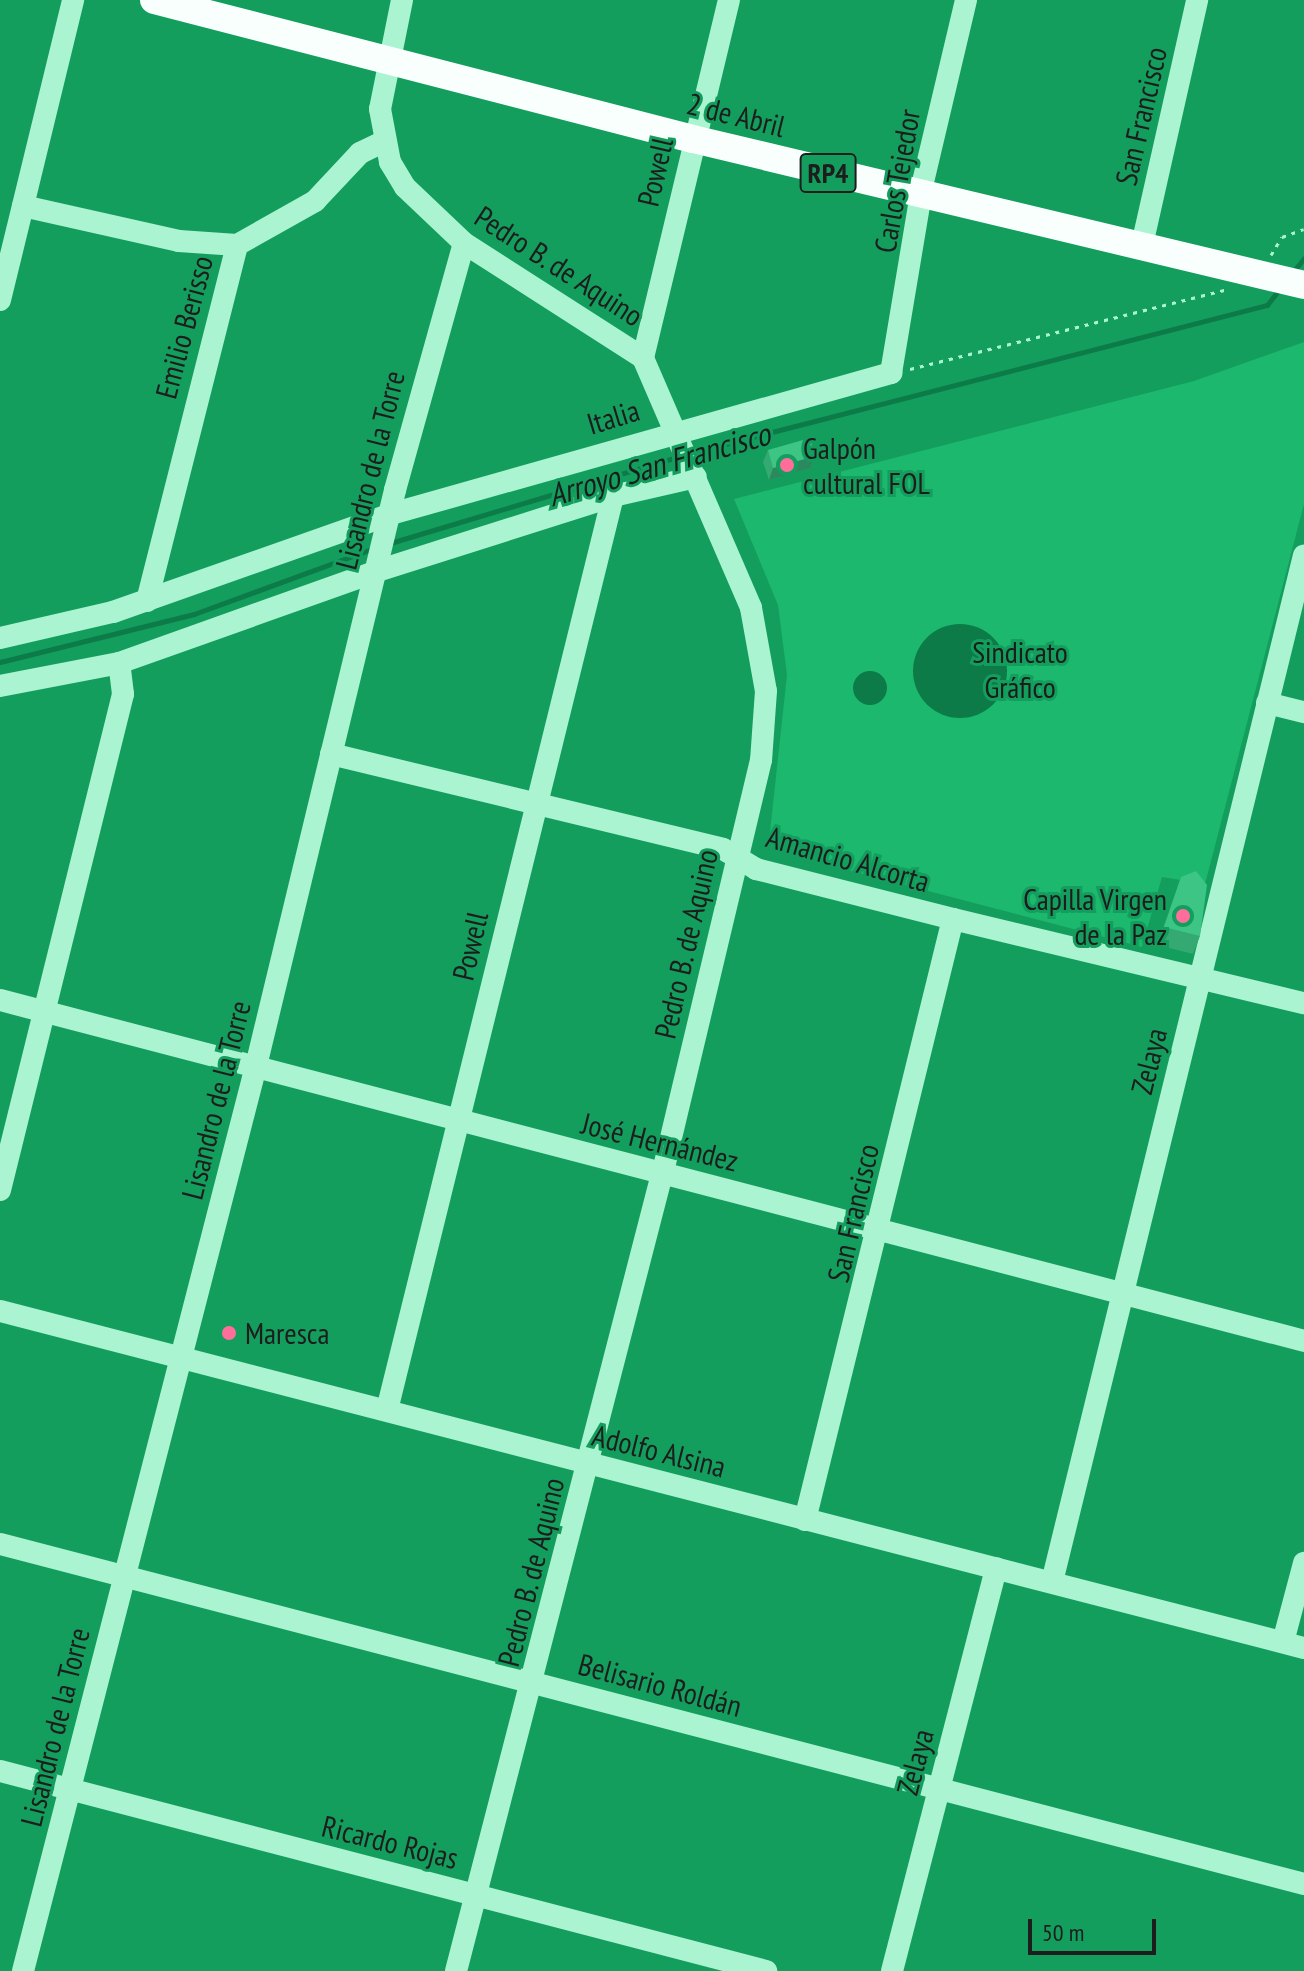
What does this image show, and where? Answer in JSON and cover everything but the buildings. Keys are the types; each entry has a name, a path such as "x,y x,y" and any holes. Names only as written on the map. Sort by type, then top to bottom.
{"main road":[{"name":"2 de Abril","path":"154,0 388,57 693,139 922,196 1304,285"}],"street":[{"path":"0,300 73,0"},
{"path":"388,57 402,0"},
{"name":"Powell","path":"643,358 693,139 729,0"},
{"name":"Carlos Tejedor","path":"891,373 922,196 966,0"},
{"name":"San Francisco","path":"1142,245 1197,0"},
{"name":"Pedro B. de Aquino","path":"388,57 383,142 405,187 464,243 643,358 694,471 764,651 766,727 738,857 589,1464 456,1971"},
{"name":"Emilio Berisso","path":"147,601 237,245 315,201 360,153 383,142"},
{"path":"23,206 179,241 237,245"},
{"name":"Lisandro de la Torre","path":"23,1971 256,1066 377,565 464,243"},
{"name":"Italia","path":"0,638 147,601 389,521 891,373"},
{"path":"0,686 119,663 377,565 694,471"},
{"name":"Powell","path":"387,1410 534,803 613,496"},
{"name":"Zelaya","path":"1052,1582 1304,555"},
{"path":"0,1190 123,694 119,663"},
{"path":"1267,703 1304,712"},
{"name":"Amancio Alcorta","path":"331,754 738,857 756,869 1304,1003"},
{"name":"San Francisco","path":"805,1520 881,1228 953,919"},
{"name":"José Hernández","path":"0,1000 1304,1341"},
{"name":"Adolfo Alsina","path":"0,1311 1293,1645"},
{"name":"Belisario Roldán","path":"0,1544 1304,1884"},
{"path":"1293,1645 1304,1563"},
{"name":"Zelaya","path":"892,1971 996,1568"},
{"name":"Ricardo Rojas","path":"0,1771 766,1971"}],"path":[{"path":"891,373 1198,300 1258,274 1282,237 1304,229"}],"green space":[{"name":"Sindicato Gráfico","path":"1304,342 1304,504 1205,884 1162,877 1142,947 775,851 769,841 787,675 778,605 734,499 1194,381"}],"shaded area":[{"path":"960,624 978,628 993,638 1003,653 1007,671 1003,689 993,704 978,714 960,718 942,714 927,704 917,689 913,671 917,653 927,638 942,628"},
{"path":"870,671 882,676 887,688 882,700 870,705 858,700 853,688 858,676"}],"waterway":[{"name":"Arroyo San Francisco","path":"1292,273 1304,258"},
{"name":"Arroyo San Francisco","path":"690,453 1267,305 1281,287"},
{"name":"Arroyo San Francisco","path":"387,544 681,456"},
{"name":"Arroyo San Francisco","path":"0,662 194,614 374,548"}],"place":[{"name":"Galpón cultural FOL","path":"787,465"},
{"name":"Capilla Virgen de la Paz","path":"1183,916"},
{"name":"Maresca","path":"229,1333"}]}
